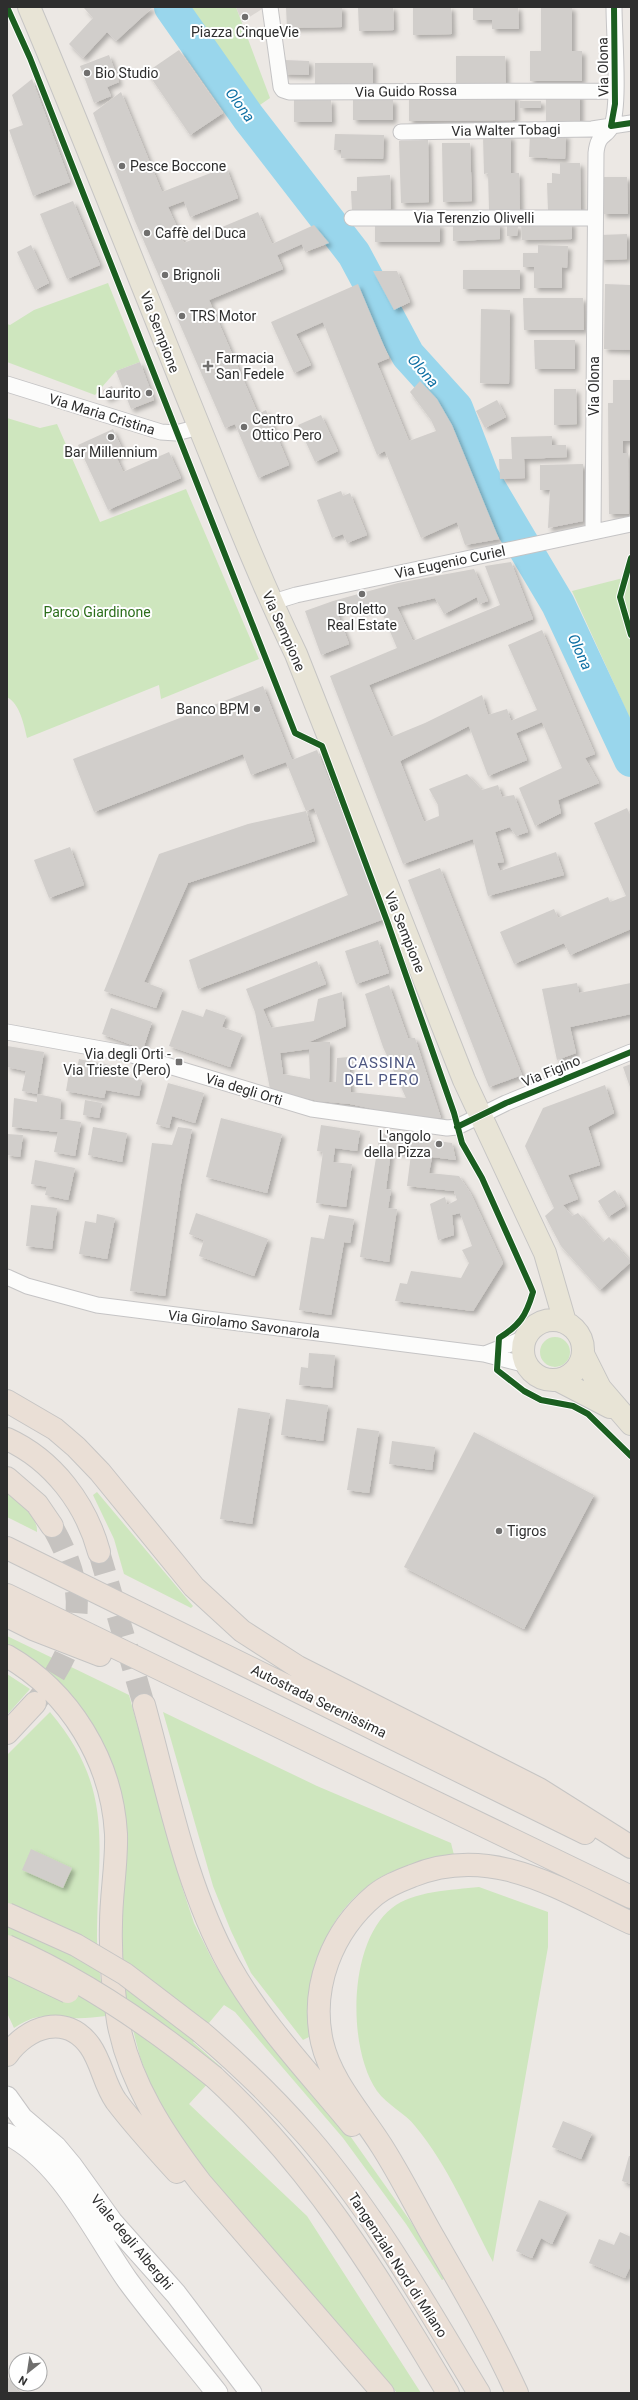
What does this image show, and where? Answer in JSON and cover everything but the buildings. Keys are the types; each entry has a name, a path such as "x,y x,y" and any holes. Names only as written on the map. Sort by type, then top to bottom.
{"highway":[{"path":"7,1401 39,1418 76,1447 100,1472 194,1587 242,1631 298,1667 538,1788 631,1847"},
{"path":"7,1439 31,1453 61,1481 84,1513 94,1532 99,1552"},
{"path":"7,1478 37,1504 52,1526"},
{"name":"Autostrada Serenissima","path":"7,1548 631,1855"},
{"path":"7,1595 631,1897"},
{"path":"7,1616 33,1629 242,1709"},
{"path":"7,1656 32,1672 66,1706 92,1747 105,1777 114,1814 116,1834 111,1925 113,1986 118,2022 145,2099 171,2143 201,2183 286,2283 383,2393"},
{"path":"7,1733 35,1703"},
{"path":"144,1705 194,1884 216,1939 229,1965 274,2032 359,2134 389,2174 444,2255"},
{"path":"517,2393 488,2335 444,2255 381,2145 348,2096 327,2059 320,2030 320,1996 326,1966 338,1938 355,1914 378,1893 390,1886 434,1868 470,1864 510,1869 540,1880 631,1923"},
{"path":"7,1903 76,1946"},
{"name":"Tangenziale Nord di Milano","path":"7,1914 76,1946 125,1974 201,2032 253,2078 282,2107 337,2173 387,2242 479,2393"},
{"name":"Tangenziale Nord di Milano","path":"7,1946 90,1989 161,2035 214,2077 283,2147 334,2212 381,2282 448,2393"},
{"path":"7,1963 161,2035"},
{"path":"7,2055 16,2043 41,2028 60,2027 73,2032 84,2039 94,2053 109,2090 135,2126 193,2190 286,2283"}],"main road":[{"name":"Via Sempione","path":"29,7 270,603 296,654 461,1072 545,1253 565,1322"},
{"name":"Via Sempione","path":"531,1331 544,1297 545,1253"},
{"path":"555,1320 565,1322 579,1335 583,1354 600,1388 629,1421 589,1395 558,1380 540,1377 527,1365 523,1347 531,1331 555,1320"},
{"path":"558,1380 574,1372 583,1354"}],"street":[{"name":"Via Guido Rossa","path":"270,7 281,87 283,90 289,92 615,90"},
{"name":"Via Olona","path":"593,532 595,218 597,141 611,126 615,90 614,7"},
{"name":"Via Walter Tobagi","path":"400,132 592,129 631,123"},
{"name":"Via Terenzio Olivelli","path":"352,218 595,218"},
{"name":"Via Maria Cristina","path":"7,384 161,432 176,433 199,427"},
{"name":"Via Eugenio Curiel","path":"270,603 296,595 631,524"},
{"name":"Via degli Orti","path":"7,1032 129,1054 312,1109 447,1128 458,1127 481,1116"},
{"name":"Via Figino","path":"481,1116 506,1102 631,1052"},
{"name":"Via Girolamo Savonarola","path":"7,1277 27,1286 98,1305 484,1354 527,1365"},
{"name":"Via Girolamo Savonarola","path":"484,1354 531,1331"},
{"name":"Viale degli Alberghi","path":"7,2097 22,2118 56,2147 71,2165 112,2222 176,2294 251,2393"},
{"name":"Viale degli Alberghi","path":"7,2134 30,2149 56,2175 128,2281 217,2393"}],"green space":[{"path":"187,7 236,7 270,98 257,107"},
{"path":"108,283 140,362 116,371 95,395 7,362 7,324 10,325 34,310"},
{"name":"Parco Giardinone","path":"7,418 40,428 57,424 100,522 186,489 259,659 161,699 159,685 27,738 23,721 18,710 7,697"},
{"path":"631,576 631,721 572,591"},
{"path":"555,1337 566,1341 570,1352 566,1363 555,1367 544,1363 540,1352 544,1341"},
{"path":"7,1492 31,1515 37,1532 7,1517"},
{"path":"97,1492 193,1606 191,1608 124,1574 114,1539 93,1495"},
{"path":"7,1636 129,1695 183,1890 194,1923 214,1963 238,2001 348,2133 411,2222 446,2278 442,2280 406,2224 343,2138 235,2012 224,2005 193,2042 222,2068 189,2104 307,2216 421,2393 397,2393 250,2225 200,2165 168,2120 151,2087 140,2057 126,2003 120,1930 126,1830 42,1668 7,1644"},
{"path":"7,1674 30,1689 7,1715"},
{"path":"50,1712 71,1740 85,1767 94,1793 100,1846 97,1947 106,2016 80,2018 42,2017 29,2020 14,2028 7,2013 7,1755"},
{"path":"163,1712 317,1786 451,1843 454,1855 398,1869 389,1873 362,1891 345,1907 332,1926 322,1946 315,1968 310,1991 308,2014 309,2037 303,2040 251,1973 231,1931 213,1886"},
{"path":"479,1887 548,1912 548,1947 493,2262 438,2157 411,2121 386,2101 377,2091 367,2072 360,2049 357,2023 357,1996 360,1970 367,1945 377,1924 392,1908 411,1898 445,1890"}],"shaded area":[{"name":"Piazza CinqueVie","path":"236,7 265,7 242,22"}],"waterway":[{"name":"Olona","path":"171,7 248,117 354,254 408,355 456,408 482,476 558,604 631,760"}],"tunnel":[{"path":"36,1702 64,1658 72,1637 76,1616 76,1595 73,1574 52,1526"},
{"path":"99,1552 144,1705"}],"cycle path":[{"path":"7,7 30,58 295,733 322,746 387,921 454,1113 462,1143 482,1178 533,1292 525,1314 512,1329 499,1338 497,1370 524,1391 541,1400 573,1406 588,1414 631,1456"},
{"path":"614,7 615,104 611,126 631,123"},
{"path":"631,558 620,597 631,635"},
{"path":"457,1127 506,1103 631,1052"}],"place":[{"name":"Piazza CinqueVie","path":"245,17"},
{"name":"Bio Studio","path":"87,73"},
{"name":"Pesce Boccone","path":"122,166"},
{"name":"Caffè del Duca","path":"147,233"},
{"name":"Brignoli","path":"165,275"},
{"name":"TRS Motor","path":"182,316"},
{"name":"Farmacia San Fedele","path":"208,366"},
{"name":"Laurito","path":"149,393"},
{"name":"Centro Ottico Pero","path":"244,427"},
{"name":"Bar Millennium","path":"111,437"},
{"name":"Broletto Real Estate","path":"362,594"},
{"name":"Banco BPM","path":"257,709"},
{"name":"Via degli Orti - Via Trieste (Pero)","path":"179,1062"},
{"name":"L'angolo della Pizza","path":"439,1144"},
{"name":"Tigros","path":"499,1531"}],"district":[{"name":"CASSINA DEL PERO","path":"382,1072"}]}
